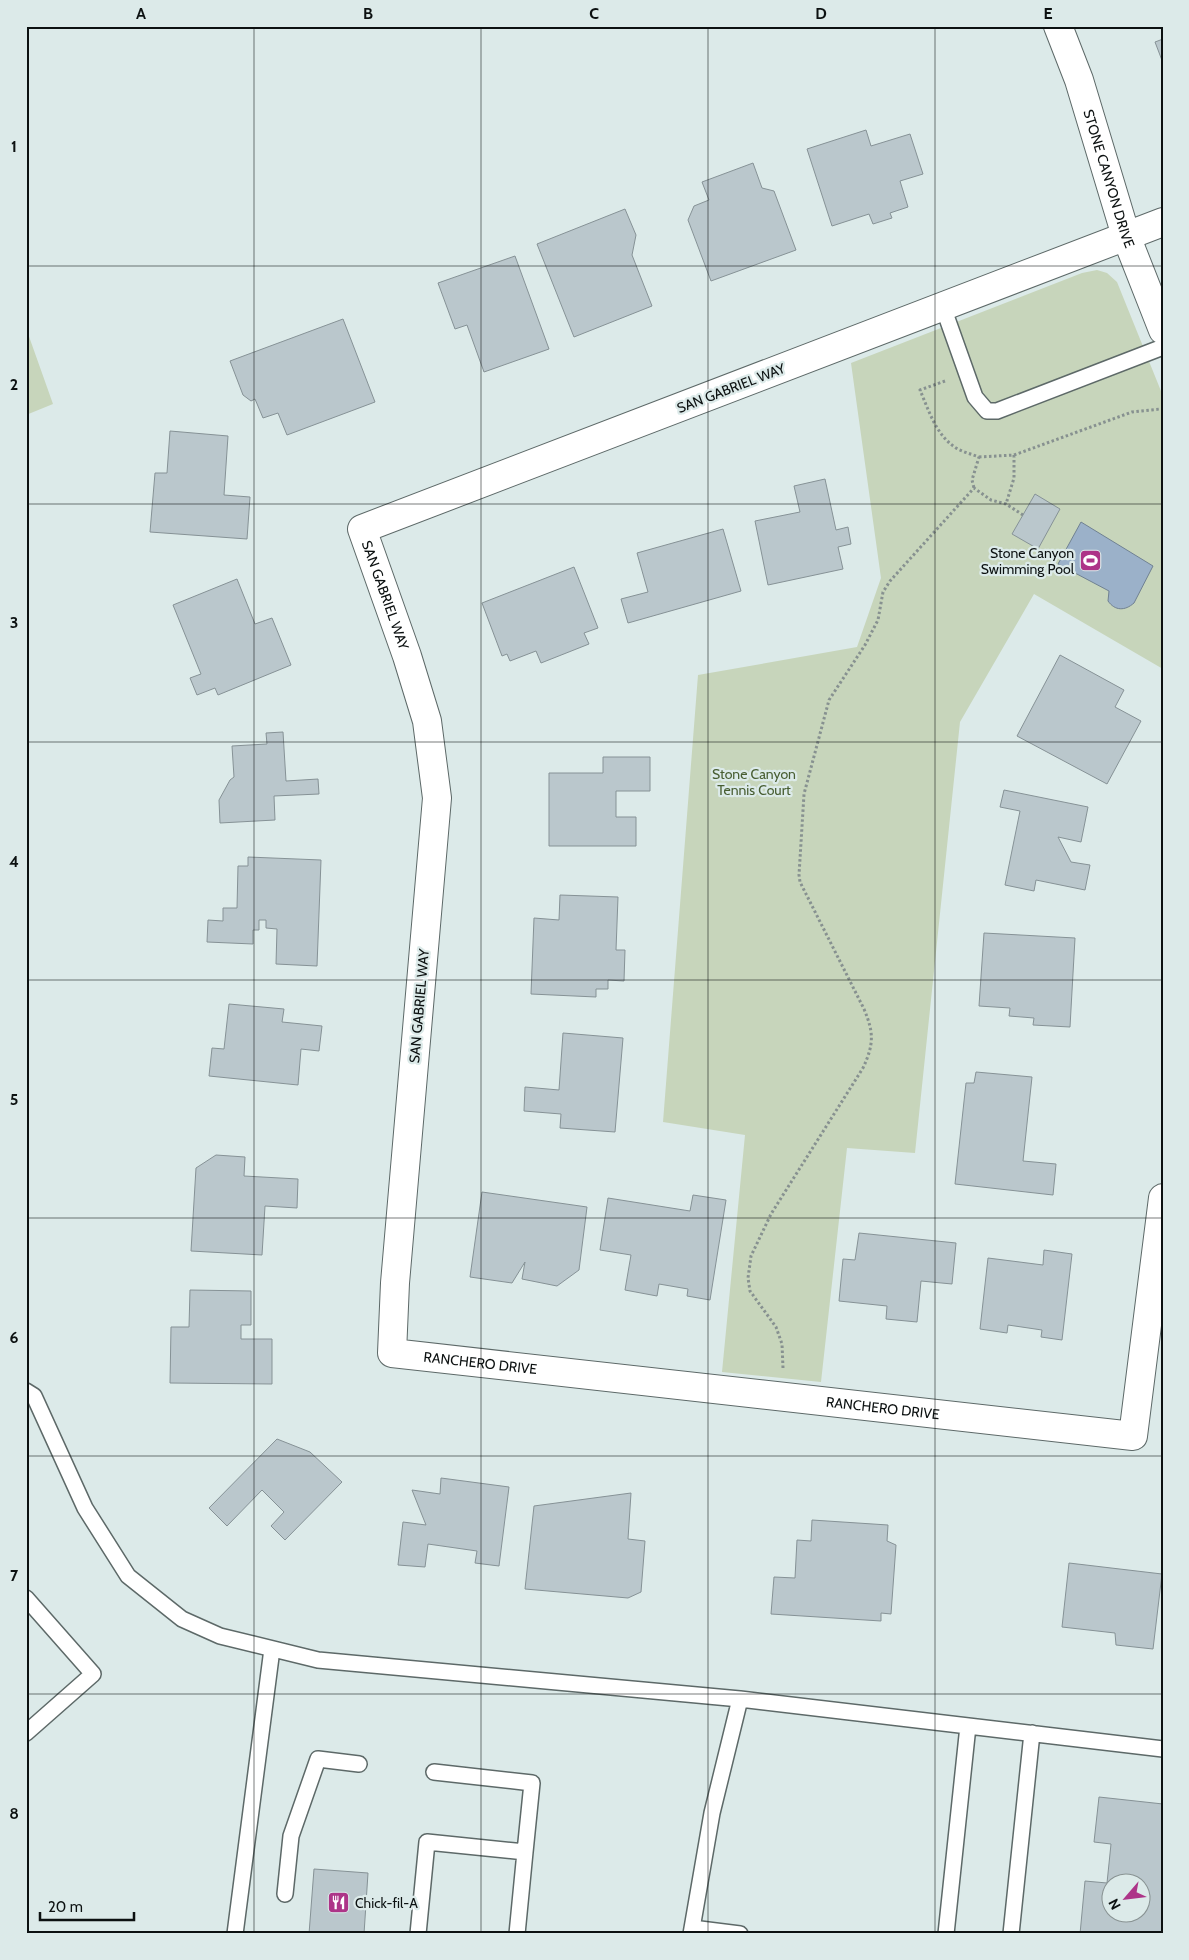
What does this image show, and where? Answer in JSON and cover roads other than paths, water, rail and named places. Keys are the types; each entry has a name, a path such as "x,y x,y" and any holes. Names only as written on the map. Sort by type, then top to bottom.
{"street":[{"name":"STONE CANYON DRIVE","path":"1058,26 1079,80 1126,236 1163,330"},
{"name":"SAN GABRIEL WAY","path":"392,1353 395,1283 437,798 427,721 407,656 362,529 1163,222"},
{"name":"RANCHERO DRIVE","path":"392,1353 1133,1436 1163,1198"}],"lane":[{"path":"943,307 975,397 987,411 997,410 1163,347"},
{"path":"26,1391 34,1396 85,1508 128,1576 182,1619 220,1636 318,1660 740,1699 1163,1748"},
{"path":"26,1598 93,1674 26,1733"},
{"path":"235,1934 272,1649"},
{"path":"740,1699 712,1813 691,1931 740,1934"},
{"path":"946,1934 968,1726"},
{"path":"1011,1934 1032,1733"},
{"path":"285,1894 291,1836 318,1759 359,1764"},
{"path":"434,1772 532,1783 517,1934"},
{"path":"418,1934 427,1842 525,1852"}],"water":[{"path":"1081,522 1153,566 1131,606 1124,609 1114,607 1108,601 1109,591 1058,564"}],"place":[{"name":"Stone Canyon Swimming Pool","path":"1090,561"},
{"name":"Chick-fil-A","path":"339,1903"}],"park label":[{"name":"Stone Canyon Tennis Court","path":"754,782"}]}
